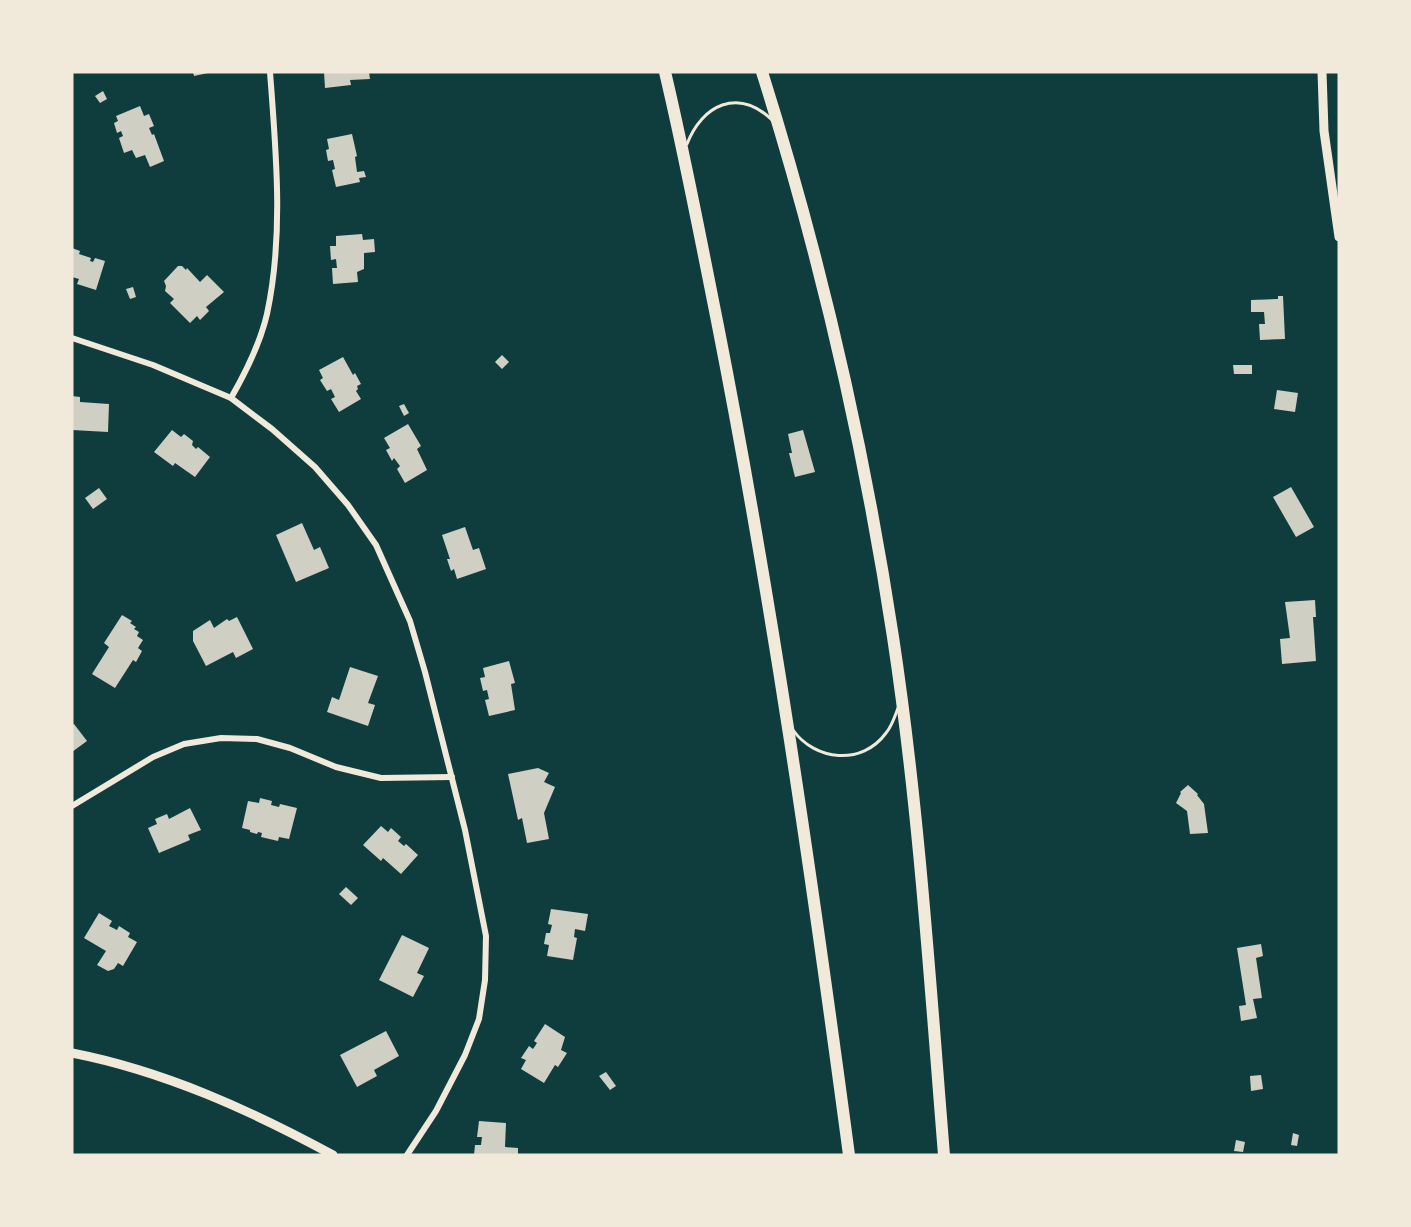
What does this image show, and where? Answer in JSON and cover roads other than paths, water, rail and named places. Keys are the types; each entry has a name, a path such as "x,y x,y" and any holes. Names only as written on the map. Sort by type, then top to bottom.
{"highway":[{"path":"665,72 684,154 744,460 812,880 849,1155"},
{"path":"762,72 817,266 845,381 876,534 902,699 919,847 945,1155"}],"main road":[{"path":"1322,72 1324,131 1339,237"},
{"path":"72,1053 113,1061 197,1089 282,1127 333,1155"}],"street":[{"path":"231,398 248,368 266,316 273,271 277,164 270,72"},
{"path":"72,338 153,365 231,398 272,429 315,467 348,505 376,545 410,621 426,672 452,777 486,936 485,980 479,1019 465,1055 436,1111 407,1155"},
{"path":"72,806 153,757 184,744 221,738 257,739 290,748 336,767 381,778 452,777"}],"lane":[{"path":"684,154 697,124 708,111 717,106 736,103 753,107 769,117 779,128"},
{"path":"787,721 813,749 833,756 844,756 863,751 880,740 892,724 902,699"}]}
